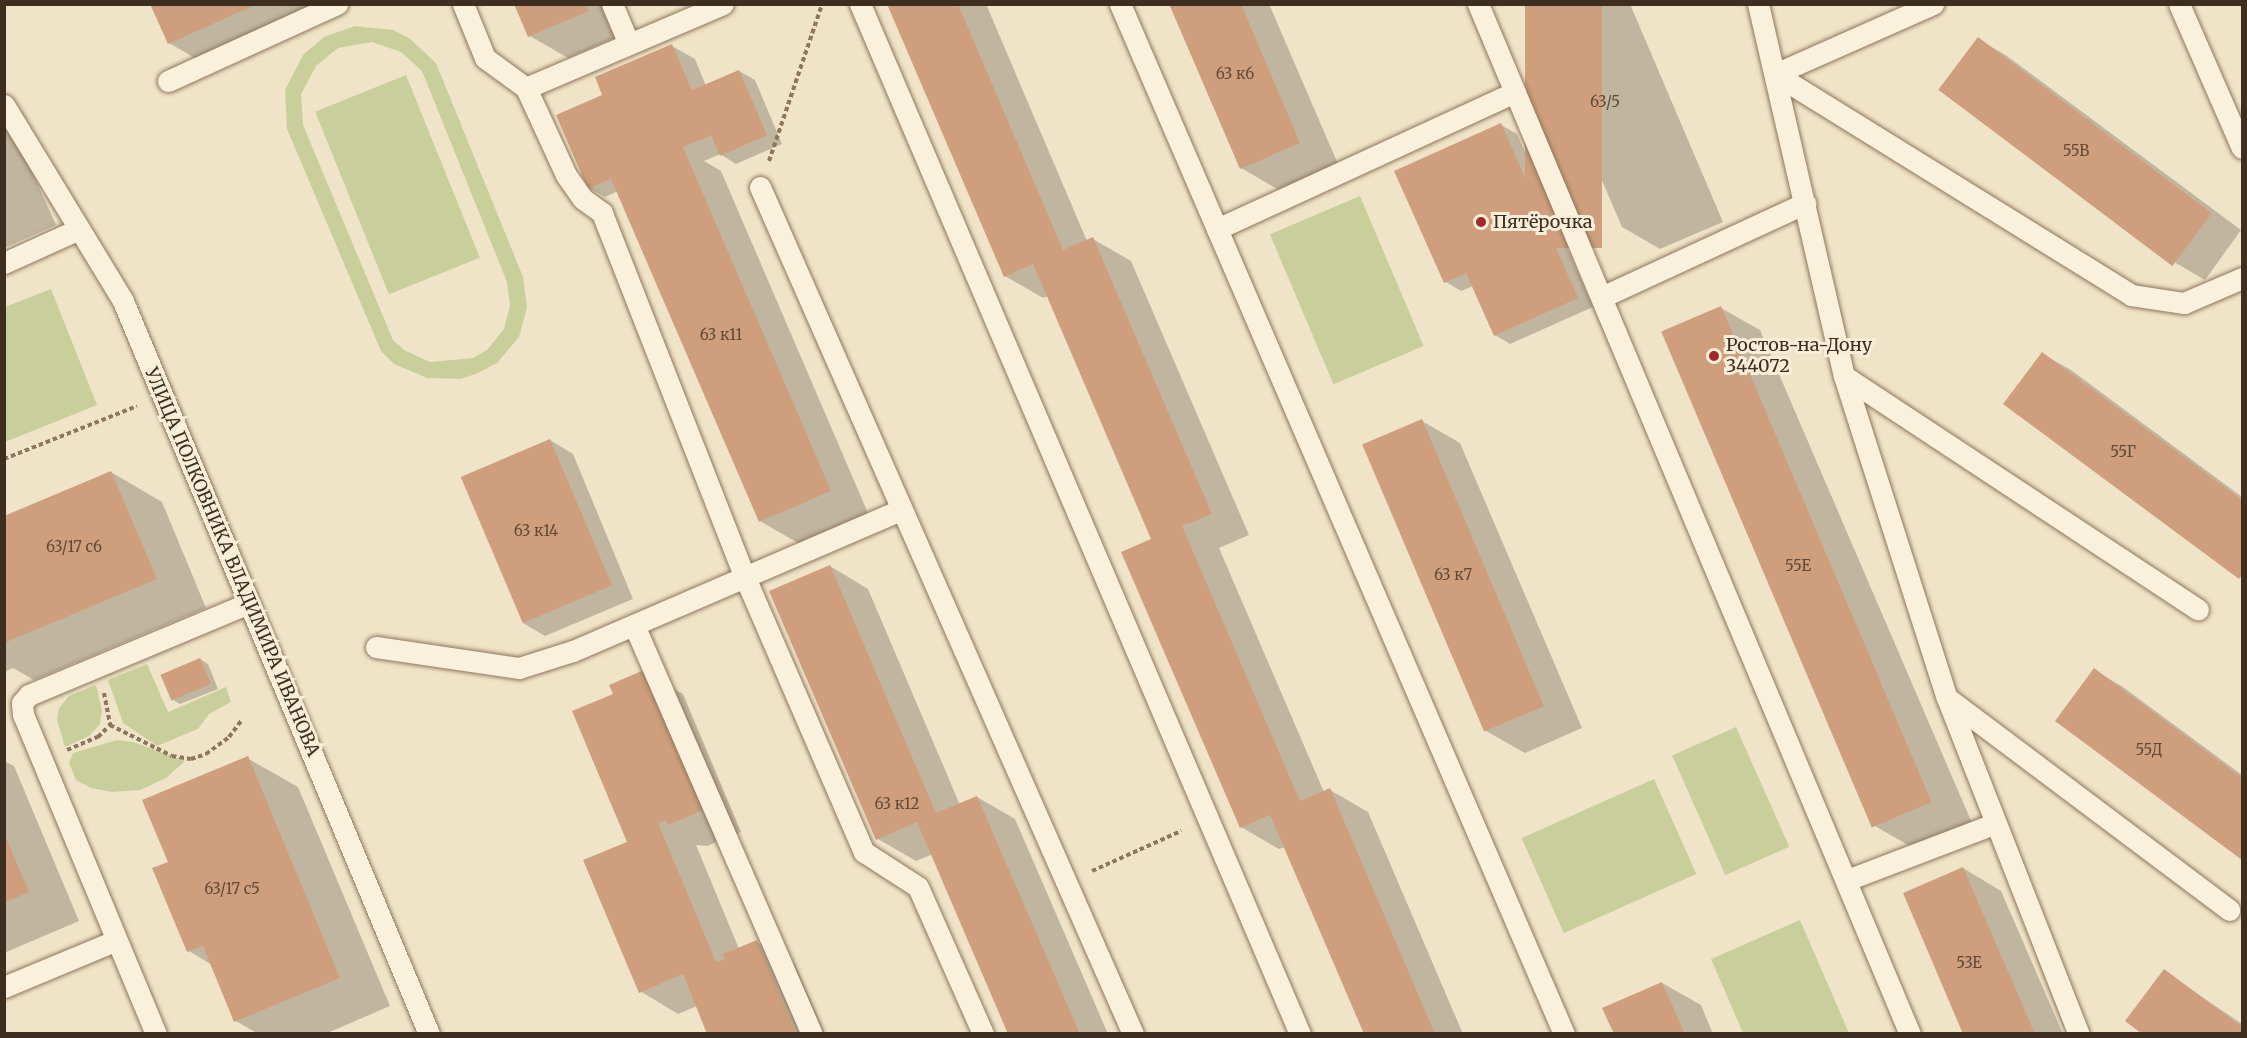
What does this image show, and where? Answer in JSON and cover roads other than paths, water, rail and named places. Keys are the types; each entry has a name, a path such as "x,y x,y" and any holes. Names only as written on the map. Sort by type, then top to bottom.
{"lane":[{"path":"168,81 338,4"},
{"path":"463,4 485,58 526,88 566,175 583,199 602,213 744,575 864,852 918,887 983,1034"},
{"path":"612,4 629,44"},
{"path":"526,88 723,4"},
{"path":"860,4 1300,1034"},
{"path":"1120,4 1564,1034"},
{"path":"1478,4 1910,1034"},
{"path":"1758,4 1844,376 1947,698 1994,824 2079,1034"},
{"path":"1775,74 1933,4"},
{"path":"2179,4 2242,148"},
{"path":"1775,74 2131,295 2184,303 2242,278"},
{"path":"1217,229 1515,92"},
{"name":"УЛИЦА ПОЛКОВНИКА ВЛАДИМИРА ИВАНОВА","path":"4,105 123,301 429,1034"},
{"path":"760,187 1133,1034"},
{"path":"1602,297 1805,203"},
{"path":"4,263 79,229"},
{"path":"1844,376 2198,609"},
{"path":"376,647 519,668 573,651 744,575 902,510"},
{"path":"156,1034 23,715 22,703 29,695 249,603"},
{"path":"634,625 812,1034"},
{"path":"1947,698 2229,910"},
{"path":"1847,880 1994,824"},
{"path":"4,987 117,940"}],"place":[{"name":"Пятёрочка","path":"1481,222"},
{"name":"Ростов-на-Дону 344072","path":"1714,356"}]}
